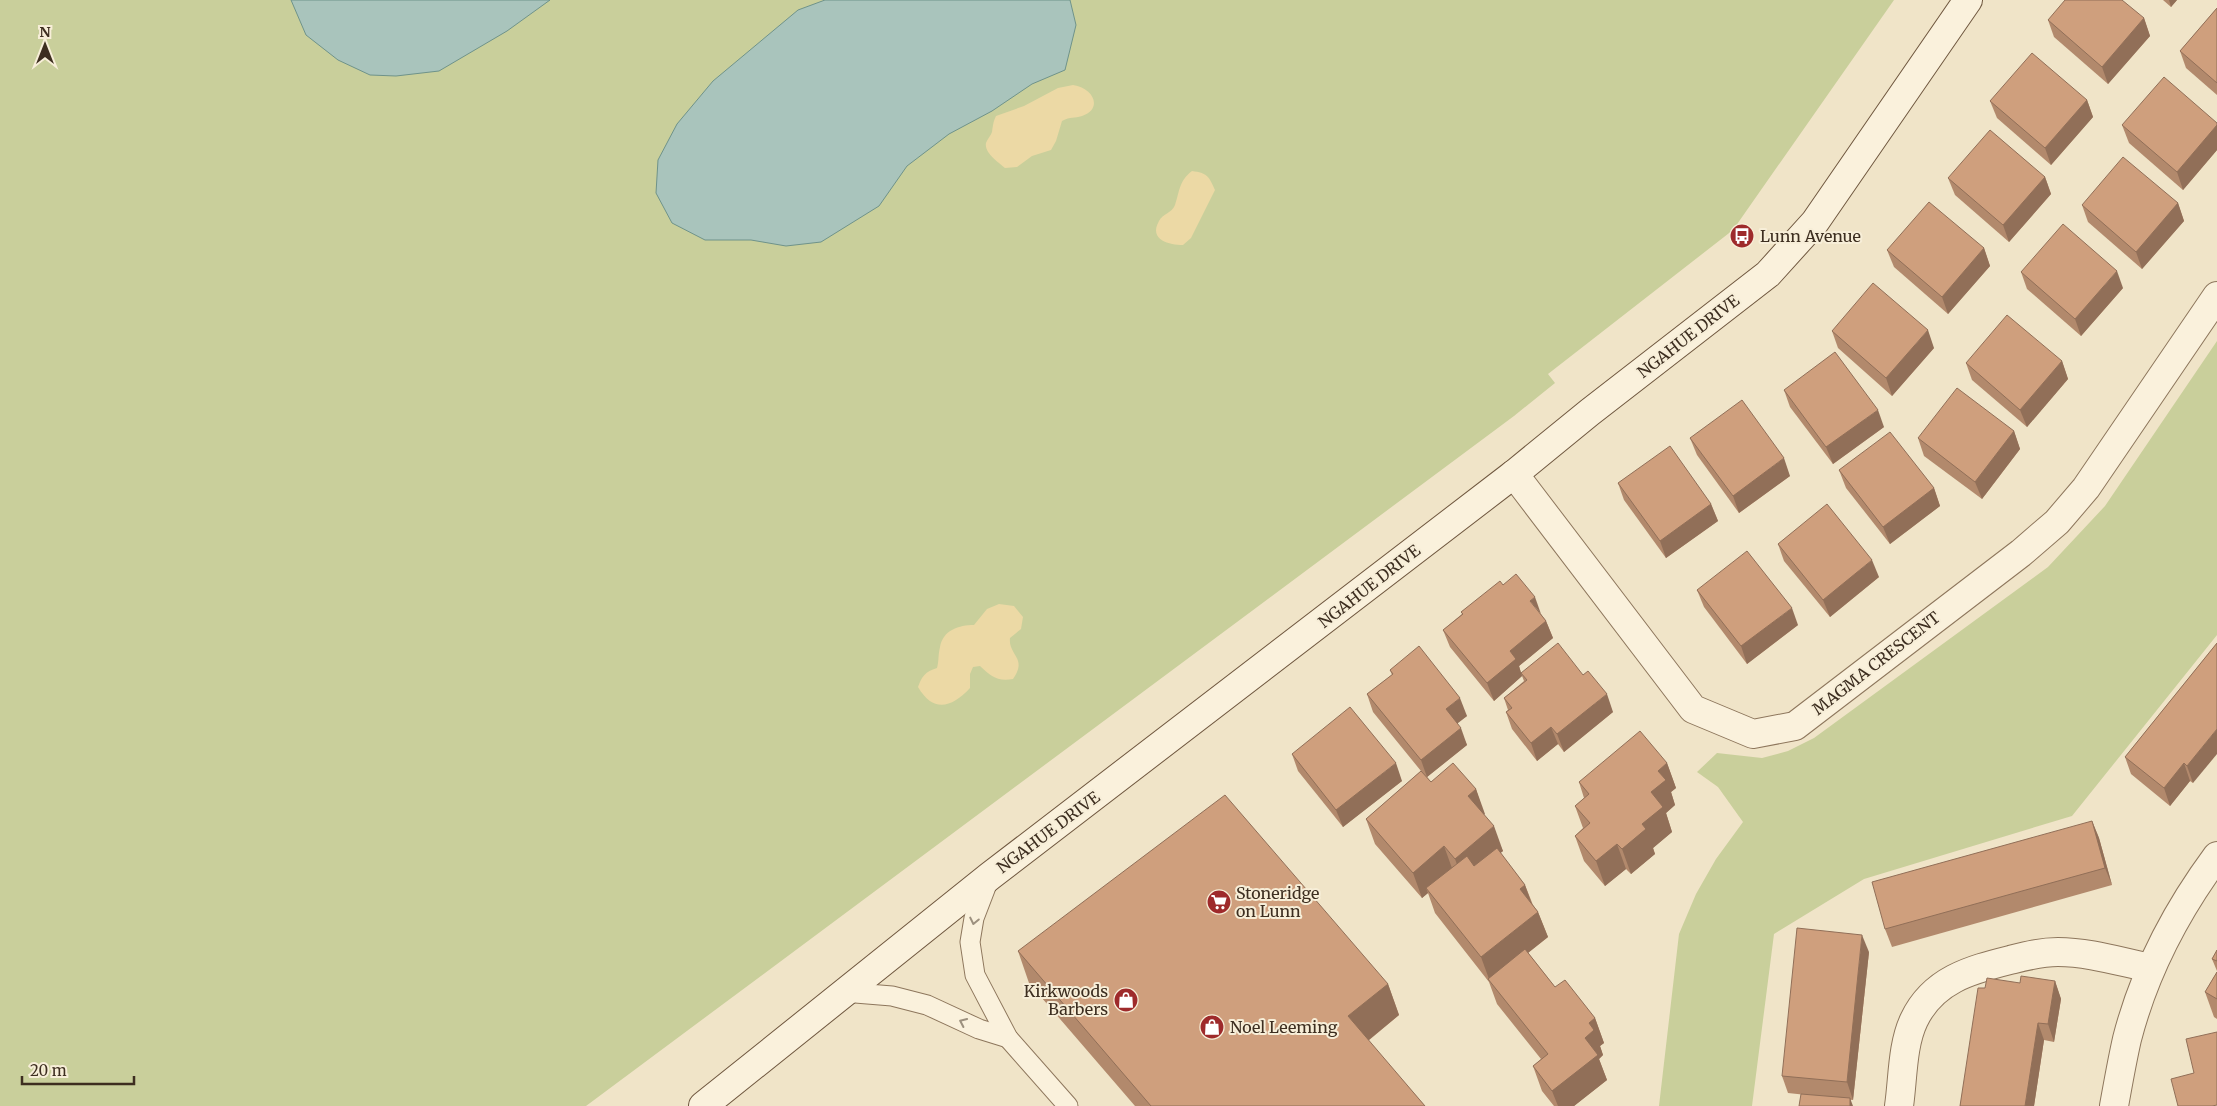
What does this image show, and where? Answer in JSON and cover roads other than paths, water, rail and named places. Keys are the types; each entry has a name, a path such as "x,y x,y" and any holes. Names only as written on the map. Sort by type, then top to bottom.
{"main road":[{"name":"NGAHUE DRIVE","path":"703,1106 990,876 1514,474 1768,274 1816,222 1968,0"},
{"name":"MAGMA CRESCENT","path":"1514,474 1693,709 1753,734 1795,726 2021,552 2057,522 2086,488 2217,296"},
{"path":"2114,1106 2127,1038 2151,968 2180,910 2217,856"},
{"path":"1899,1106 1908,1034 1914,1019 1931,996 1960,975 1977,969 2050,952 2078,953 2151,968"}],"lane":[{"path":"990,876 974,918 970,942 975,976 1008,1038 1068,1106"},
{"path":"843,992 892,996 927,1006 979,1029 1008,1038"}],"water":[{"path":"291,0 550,0 507,31 439,71 396,76 370,75 338,60 306,35"},
{"path":"825,0 1070,0 1076,25 1065,70 1032,84 992,111 949,134 907,166 879,206 821,242 786,246 751,240 705,240 672,223 656,193 658,160 677,124 713,81 798,10"}],"place":[{"name":"Lunn Avenue","path":"1742,236"},
{"name":"Stoneridge on Lunn","path":"1219,902"},
{"name":"Kirkwoods Barbers","path":"1126,1000"},
{"name":"Noel Leeming","path":"1212,1027"}]}
